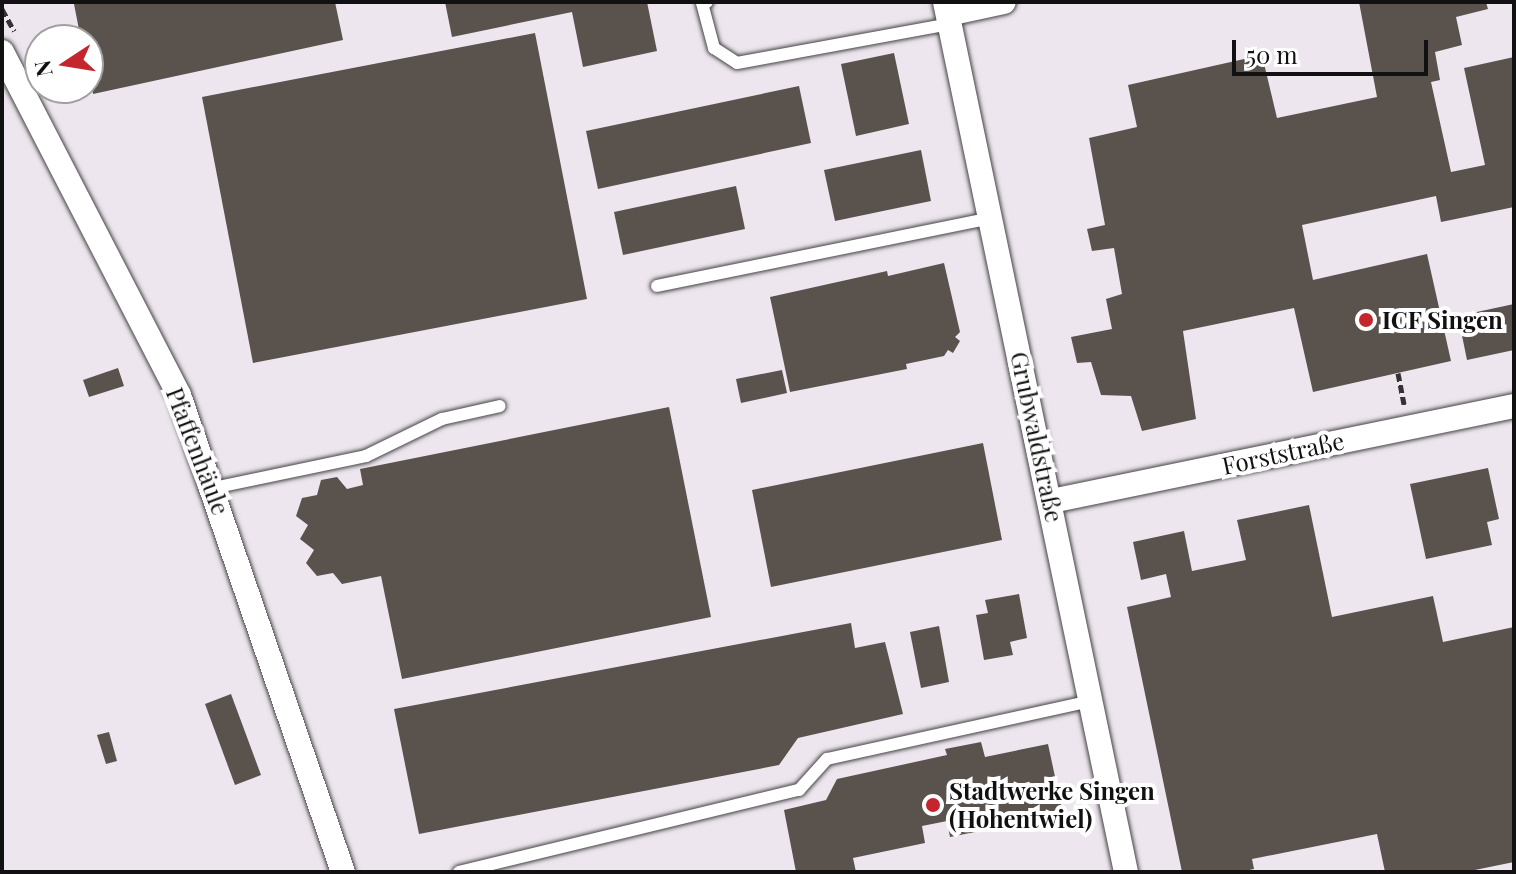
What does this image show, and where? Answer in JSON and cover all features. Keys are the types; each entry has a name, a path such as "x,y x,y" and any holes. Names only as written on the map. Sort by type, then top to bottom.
{"street":[{"path":"947,13 1004,2"},
{"name":"Grubwaldstraße","path":"947,13 1126,872"},
{"name":"Pfaffenhäule","path":"2,52 179,395 343,872"},
{"name":"Forststraße","path":"1051,501 1514,406"}],"lane":[{"path":"707,2 702,3 714,48 737,63 947,13"},
{"path":"657,286 991,218"},
{"path":"213,488 366,456 442,419 500,406"},
{"path":"459,872 799,790 827,759 1090,701"}],"path":[{"path":"1398,373 1404,405"}],"shaded area":[{"path":"2,2 1514,2 1514,872 2,872"}],"building":[{"path":"335,2 343,40 104,92 104,24 78,24 74,4"},
{"path":"445,2 647,2 657,51 583,67 572,12 452,37"},
{"path":"1359,2 1486,2 1488,9 1456,17 1462,45 1435,52 1440,80 1431,82 1451,172 1485,165 1464,68 1514,57 1514,207 1441,222 1436,196 1302,225 1313,280 1427,254 1451,361 1313,392 1294,308 1183,331 1196,419 1142,431 1131,396 1101,395 1091,362 1077,363 1071,337 1112,329 1106,299 1122,294 1114,248 1092,251 1087,229 1105,225 1089,138 1137,127 1128,85 1262,55 1277,118 1377,97"},
{"path":"535,33 587,299 253,363 202,97"},
{"path":"894,53 909,124 856,136 841,64"},
{"path":"799,86 811,143 598,189 586,131"},
{"path":"921,150 931,201 835,221 824,170"},
{"path":"736,186 745,229 623,255 614,212"},
{"path":"944,263 960,332 955,337 960,341 953,353 948,350 944,356 906,364 907,369 790,392 770,297 887,271 888,276"},
{"path":"1514,304 1514,350 1467,360 1458,316"},
{"path":"118,368 124,386 89,397 83,380"},
{"path":"782,370 787,393 741,403 736,379"},
{"path":"669,407 711,617 402,679 381,576 342,584 333,573 317,576 306,563 314,550 300,539 308,525 296,516 302,498 317,495 321,480 337,477 347,489 363,485 360,469"},
{"path":"983,443 1002,540 771,587 752,490"},
{"path":"1488,468 1499,519 1487,522 1492,545 1426,559 1410,484"},
{"path":"1309,505 1332,617 1433,596 1443,642 1514,627 1514,862 1465,872 1385,872 1377,834 1252,859 1254,869 1239,872 1182,872 1127,607 1171,597 1166,574 1141,580 1133,542 1184,531 1192,571 1246,560 1237,520"},
{"path":"1019,594 1027,638 1010,642 1013,655 984,660 976,615 988,613 985,600"},
{"path":"851,623 855,648 885,642 903,714 798,738 779,765 419,834 394,709"},
{"path":"939,626 949,682 921,688 910,632"},
{"path":"231,694 261,775 235,785 205,704"},
{"path":"109,732 117,761 106,764 97,735"},
{"name":"Stadtwerke Singen (Hohentwiel)","path":"981,742 985,757 1048,744 1063,814 950,837 947,821 922,826 925,843 853,858 856,872 796,872 784,810 826,800 837,779 947,755 945,749"}],"place":[{"name":"ICF Singen","path":"1366,320"},
{"name":"Stadtwerke Singen (Hohentwiel)","path":"933,805"}]}
